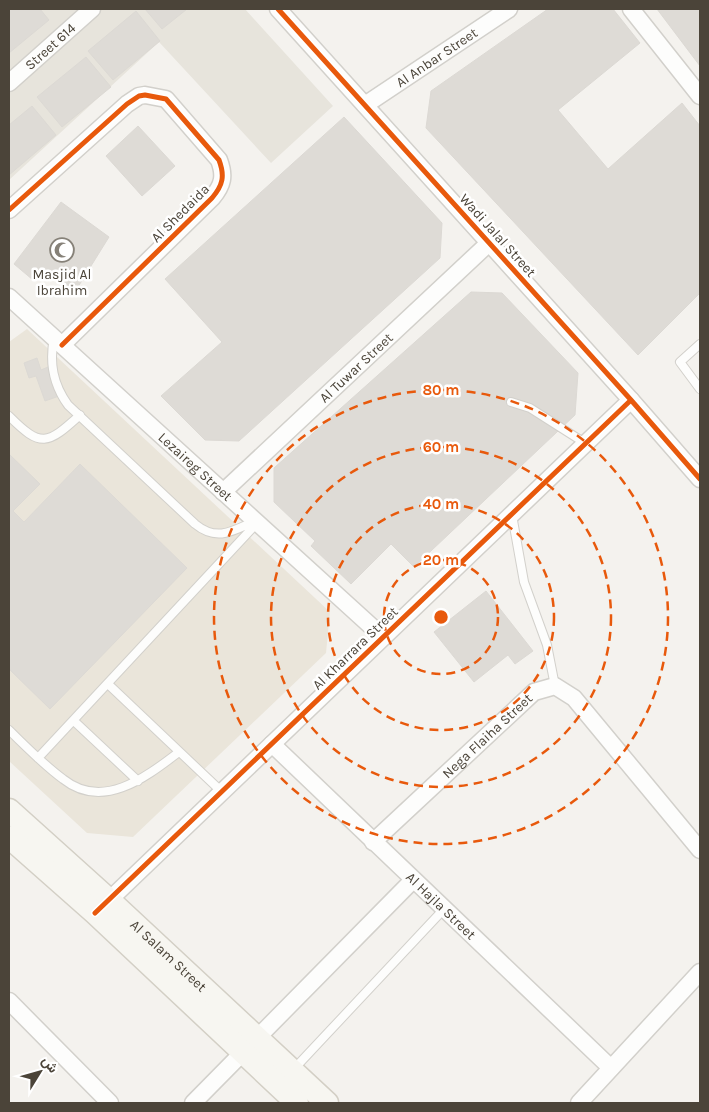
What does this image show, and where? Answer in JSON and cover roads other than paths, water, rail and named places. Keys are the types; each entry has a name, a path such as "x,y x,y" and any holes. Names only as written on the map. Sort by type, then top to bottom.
{"street":[{"name":"Street 614","path":"9,84 92,9"},
{"name":"Wadi Jalal Street","path":"278,9 490,242 700,479"},
{"name":"Al Anbar Street","path":"365,104 508,9"},
{"path":"631,9 700,96"},
{"name":"Al Shedaida","path":"9,210 127,104 139,96 152,95 166,99 220,160 224,180 216,194 58,342"},
{"name":"Al Tuwar Street","path":"223,492 490,242"},
{"name":"Lezaireg Street","path":"9,297 383,637"},
{"name":"Al Kharrara Street","path":"102,907 631,400"},
{"path":"555,686 574,698 700,850"},
{"name":"Nega Flaiha Street","path":"374,842 534,692 555,686"},
{"name":"Al Hajla Street","path":"272,744 611,1068"},
{"name":"Al Salam Street","path":"9,810 102,907 250,1046 298,1103"},
{"name":"Al Salam Street","path":"9,837 102,907"},
{"path":"194,1103 413,880"},
{"path":"584,1101 611,1068 700,974"},
{"path":"9,1001 110,1103"},
{"name":"Al Salam Street","path":"250,1046 292,1071 328,1103"}],"lane":[{"path":"58,342 51,359 55,382 68,405 202,530 209,533 226,533 256,522"},
{"path":"700,344 680,362 700,389"},
{"path":"511,402 530,408 585,443"},
{"path":"9,416 26,433 41,438 49,438 58,435 80,416"},
{"path":"512,513 524,582 547,645 555,686"},
{"path":"38,758 256,522"},
{"path":"108,684 222,792"},
{"path":"74,721 138,781"},
{"path":"9,730 64,780 80,789 98,792 116,790 138,781 155,771 179,752"},
{"path":"292,1071 444,909"}],"place":[{"name":"Masjid Al Ibrahim","path":"62,250"}]}
